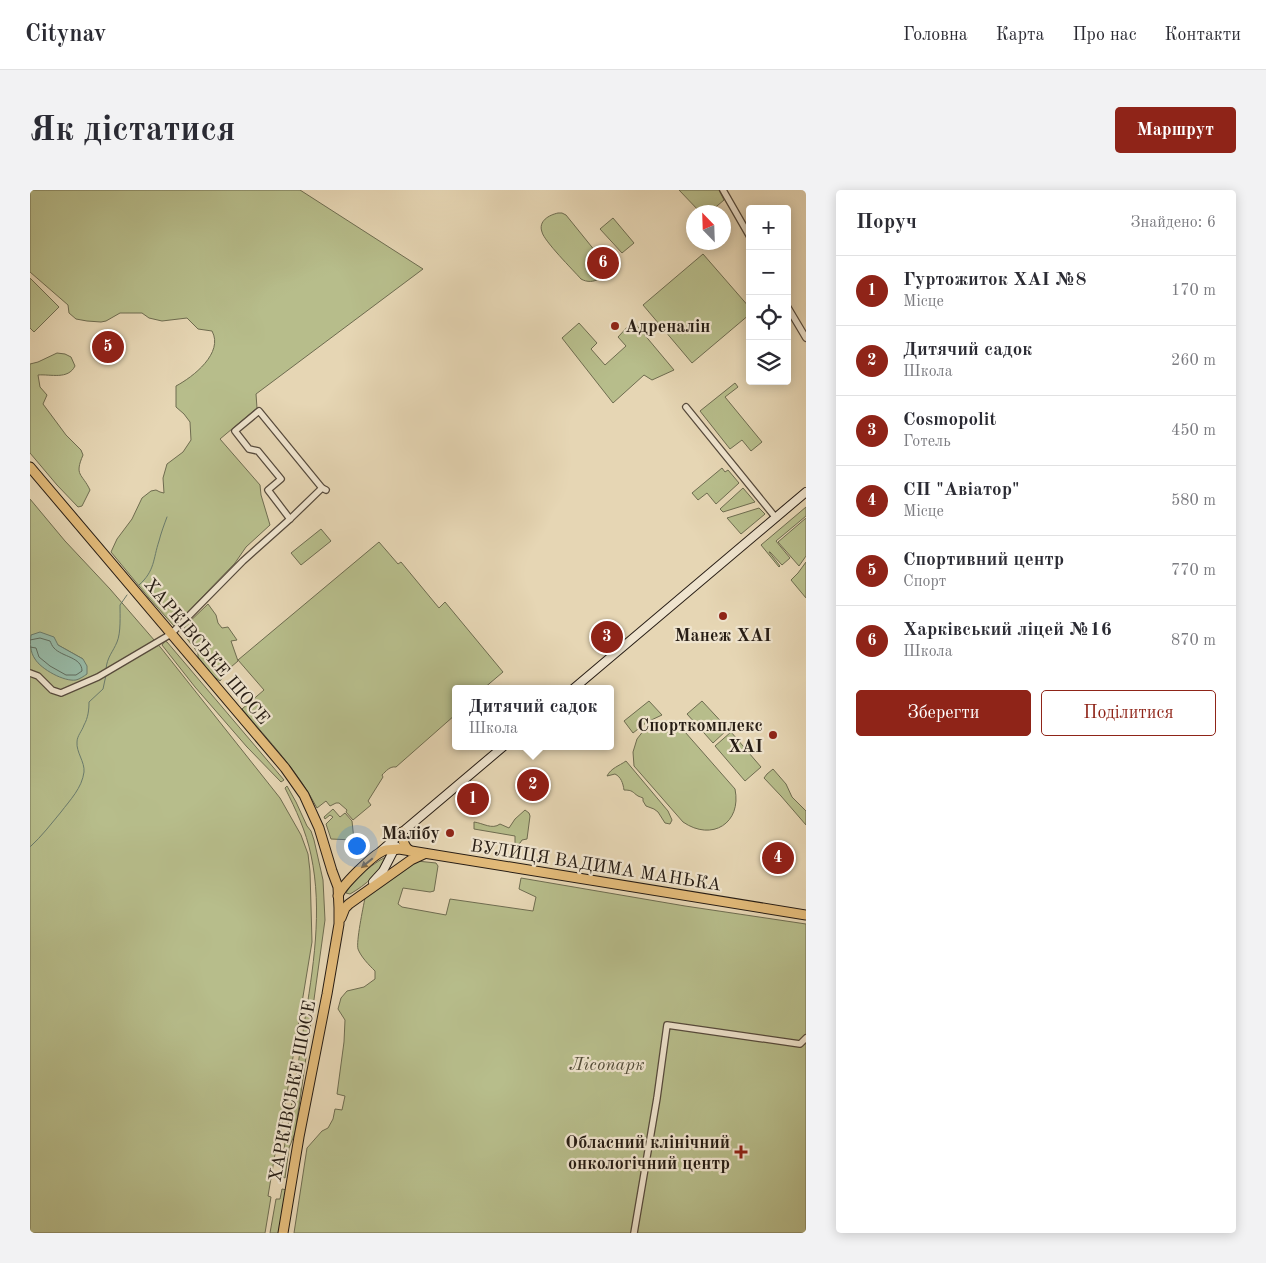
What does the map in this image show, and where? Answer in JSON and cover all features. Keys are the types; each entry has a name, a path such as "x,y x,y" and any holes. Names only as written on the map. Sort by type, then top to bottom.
{"main road":[{"name":"ХАРКІВСЬКЕ ШОСЕ","path":"30,467 281,763 300,788 319,828 339,892 339,924 283,1233"},
{"path":"402,832 404,843 410,851"},
{"path":"334,910 339,892 353,876 382,851"},
{"name":"ВУЛИЦЯ ВАДИМА МАНЬКА","path":"382,851 410,851 806,915"},
{"path":"339,924 347,906 359,892 409,857 424,854"},
{"path":"347,906 402,866 424,854"},
{"name":"ХАРКІВСЬКЕ ШОСЕ","path":"332,874 334,910 333,956"},
{"path":"332,874 353,876"},
{"path":"339,892 351,895 359,892"}],"street":[{"path":"723,190 746,230"},
{"path":"791,313 806,338"},
{"path":"686,407 776,518"},
{"path":"30,673 38,676 52,690 57,692 67,691 107,672 171,634 243,561 324,489 259,411 235,431 249,449 258,451 281,479 268,490 290,519"},
{"path":"578,685 806,492"},
{"path":"382,851 499,750"},
{"path":"372,882 383,871 402,832"},
{"path":"634,1233 656,1106 667,1024 803,1044 806,1038"}],"green space":[{"path":"30,190 300,190 423,269 256,394 257,408 220,439 260,485 270,525 246,547 235,563 174,626 111,552 117,539 132,519 142,498 151,491 156,490 164,493 163,478 167,464 183,452 191,440 190,422 176,407 176,386 190,377 205,363 214,348 215,339 212,331 198,329 187,318 162,321 149,318 142,313 120,313 101,322 76,319 69,313 68,305 30,272"},
{"path":"679,190 719,190 724,200 718,205 693,205"},
{"path":"558,213 566,215 604,262 604,272 599,279 586,281 581,279 544,236 541,228 543,222 551,215"},
{"path":"613,218 634,243 622,253 600,229"},
{"path":"703,254 746,303 746,317 692,363 643,305"},
{"path":"30,278 59,307 34,332 30,328"},
{"path":"633,321 674,370 652,380 644,375 613,403 562,338 579,323 597,343 591,349 605,365 626,346 618,337"},
{"path":"57,353 71,357 75,366 72,370 64,375 38,375 40,387 47,395 43,404 66,435 81,450 83,455 79,471 90,490 82,506 78,507 30,453 30,364"},
{"path":"735,383 738,387 725,397 762,442 751,451 742,440 730,449 700,411"},
{"path":"722,468 725,472 728,470 739,483 716,504 707,493 698,500 692,493"},
{"path":"743,488 755,502 723,512 720,509"},
{"path":"30,499 161,648 280,798 301,835 308,854 312,942 278,1148 276,1148 268,1196 271,1197 265,1233 30,1233 30,645 35,659 83,659 58,645 30,642"},
{"path":"806,507 806,516 776,541 790,558 782,565 769,552 779,567 761,545"},
{"path":"759,508 765,514 741,534 727,518"},
{"path":"806,518 806,556 799,566 778,542"},
{"path":"321,529 331,541 301,565 291,553"},
{"path":"379,542 398,564 401,562 439,608 445,602 503,672 488,685 452,685 452,718 396,767 390,768 382,775 383,777 368,801 371,805 353,820 346,812 347,810 339,803 330,806 326,801 317,808 292,769 242,709 264,690 238,660"},
{"path":"806,562 806,598 791,580"},
{"path":"208,604 222,628 228,627 237,640 231,641 238,661 224,673 220,681 213,676 198,657 198,653 184,632 185,626"},
{"path":"165,641 284,780 281,782 247,747 195,687 162,645"},
{"path":"649,701 662,715 647,722 633,733 624,721"},
{"path":"702,701 728,729 713,743 687,714"},
{"path":"665,721 678,724 735,789 736,801 734,811 729,820 722,826 704,830 694,828 683,822 634,766 633,752 637,739 651,725"},
{"path":"731,732 761,767 745,781 715,746"},
{"path":"626,761 668,811 672,820 670,824 665,823 654,809 646,806 643,798 631,791 624,790 621,780 617,775 607,776 613,769"},
{"path":"773,769 786,784 792,797 806,811 806,825 764,778"},
{"path":"287,786 314,840 323,880 325,920 295,1133 289,1148 285,1178 283,1177 286,1150 284,1149 311,983 316,919 315,876 311,855 297,813 285,788"},
{"path":"333,809 340,817 345,813 352,821 354,840 331,839 326,824 333,817 330,815 325,819 324,817"},
{"path":"525,810 530,816 527,839 522,840 517,845 515,845 515,836 474,829 474,822 491,826 500,824 509,828"},
{"path":"389,856 377,873 362,887 350,894 346,893 353,883 365,872"},
{"name":"Лісопарк","path":"417,861 436,863 438,866 434,891 403,888 398,904 402,907 446,915 450,899 533,911 536,897 519,889 521,878 685,906 806,924 806,1233 294,1233 307,1148 322,1131 328,1128 333,1119 335,1109 342,1110 345,1096 337,1094 345,1020 338,1009 341,998 347,991 364,987 375,979 375,971 363,958 358,949 365,898"},
{"path":"282,1189 287,1190 280,1233 270,1233 276,1199 280,1199"}],"water":[{"path":"40,632 54,637 58,645 83,659 87,666 87,674 77,680 71,680 59,677 42,667 33,656 31,650 31,635"}],"waterway":[{"path":"139,585 151,570 167,517"},
{"path":"106,669 118,638 120,605 127,595"},
{"path":"30,847 61,812 81,783 84,768 77,740 86,720 89,702 103,689 106,675"}],"place":[{"name":"Харківський ліцей №16","path":"603,263"},
{"name":"Адреналін","path":"615,326"},
{"name":"Спортивний центр","path":"108,347"},
{"name":"Манеж ХАІ","path":"723,616"},
{"name":"Cosmopolit","path":"607,637"},
{"name":"Спорткомплекс ХАІ","path":"773,735"},
{"name":"Дитячий садок","path":"533,785"},
{"name":"Гуртожиток ХАІ №8","path":"473,799"},
{"name":"Малібу","path":"450,833"},
{"name":"СП \"Авіатор\"","path":"778,858"},
{"name":"Обласний клінічний онкологічний центр","path":"741,1152"}]}
